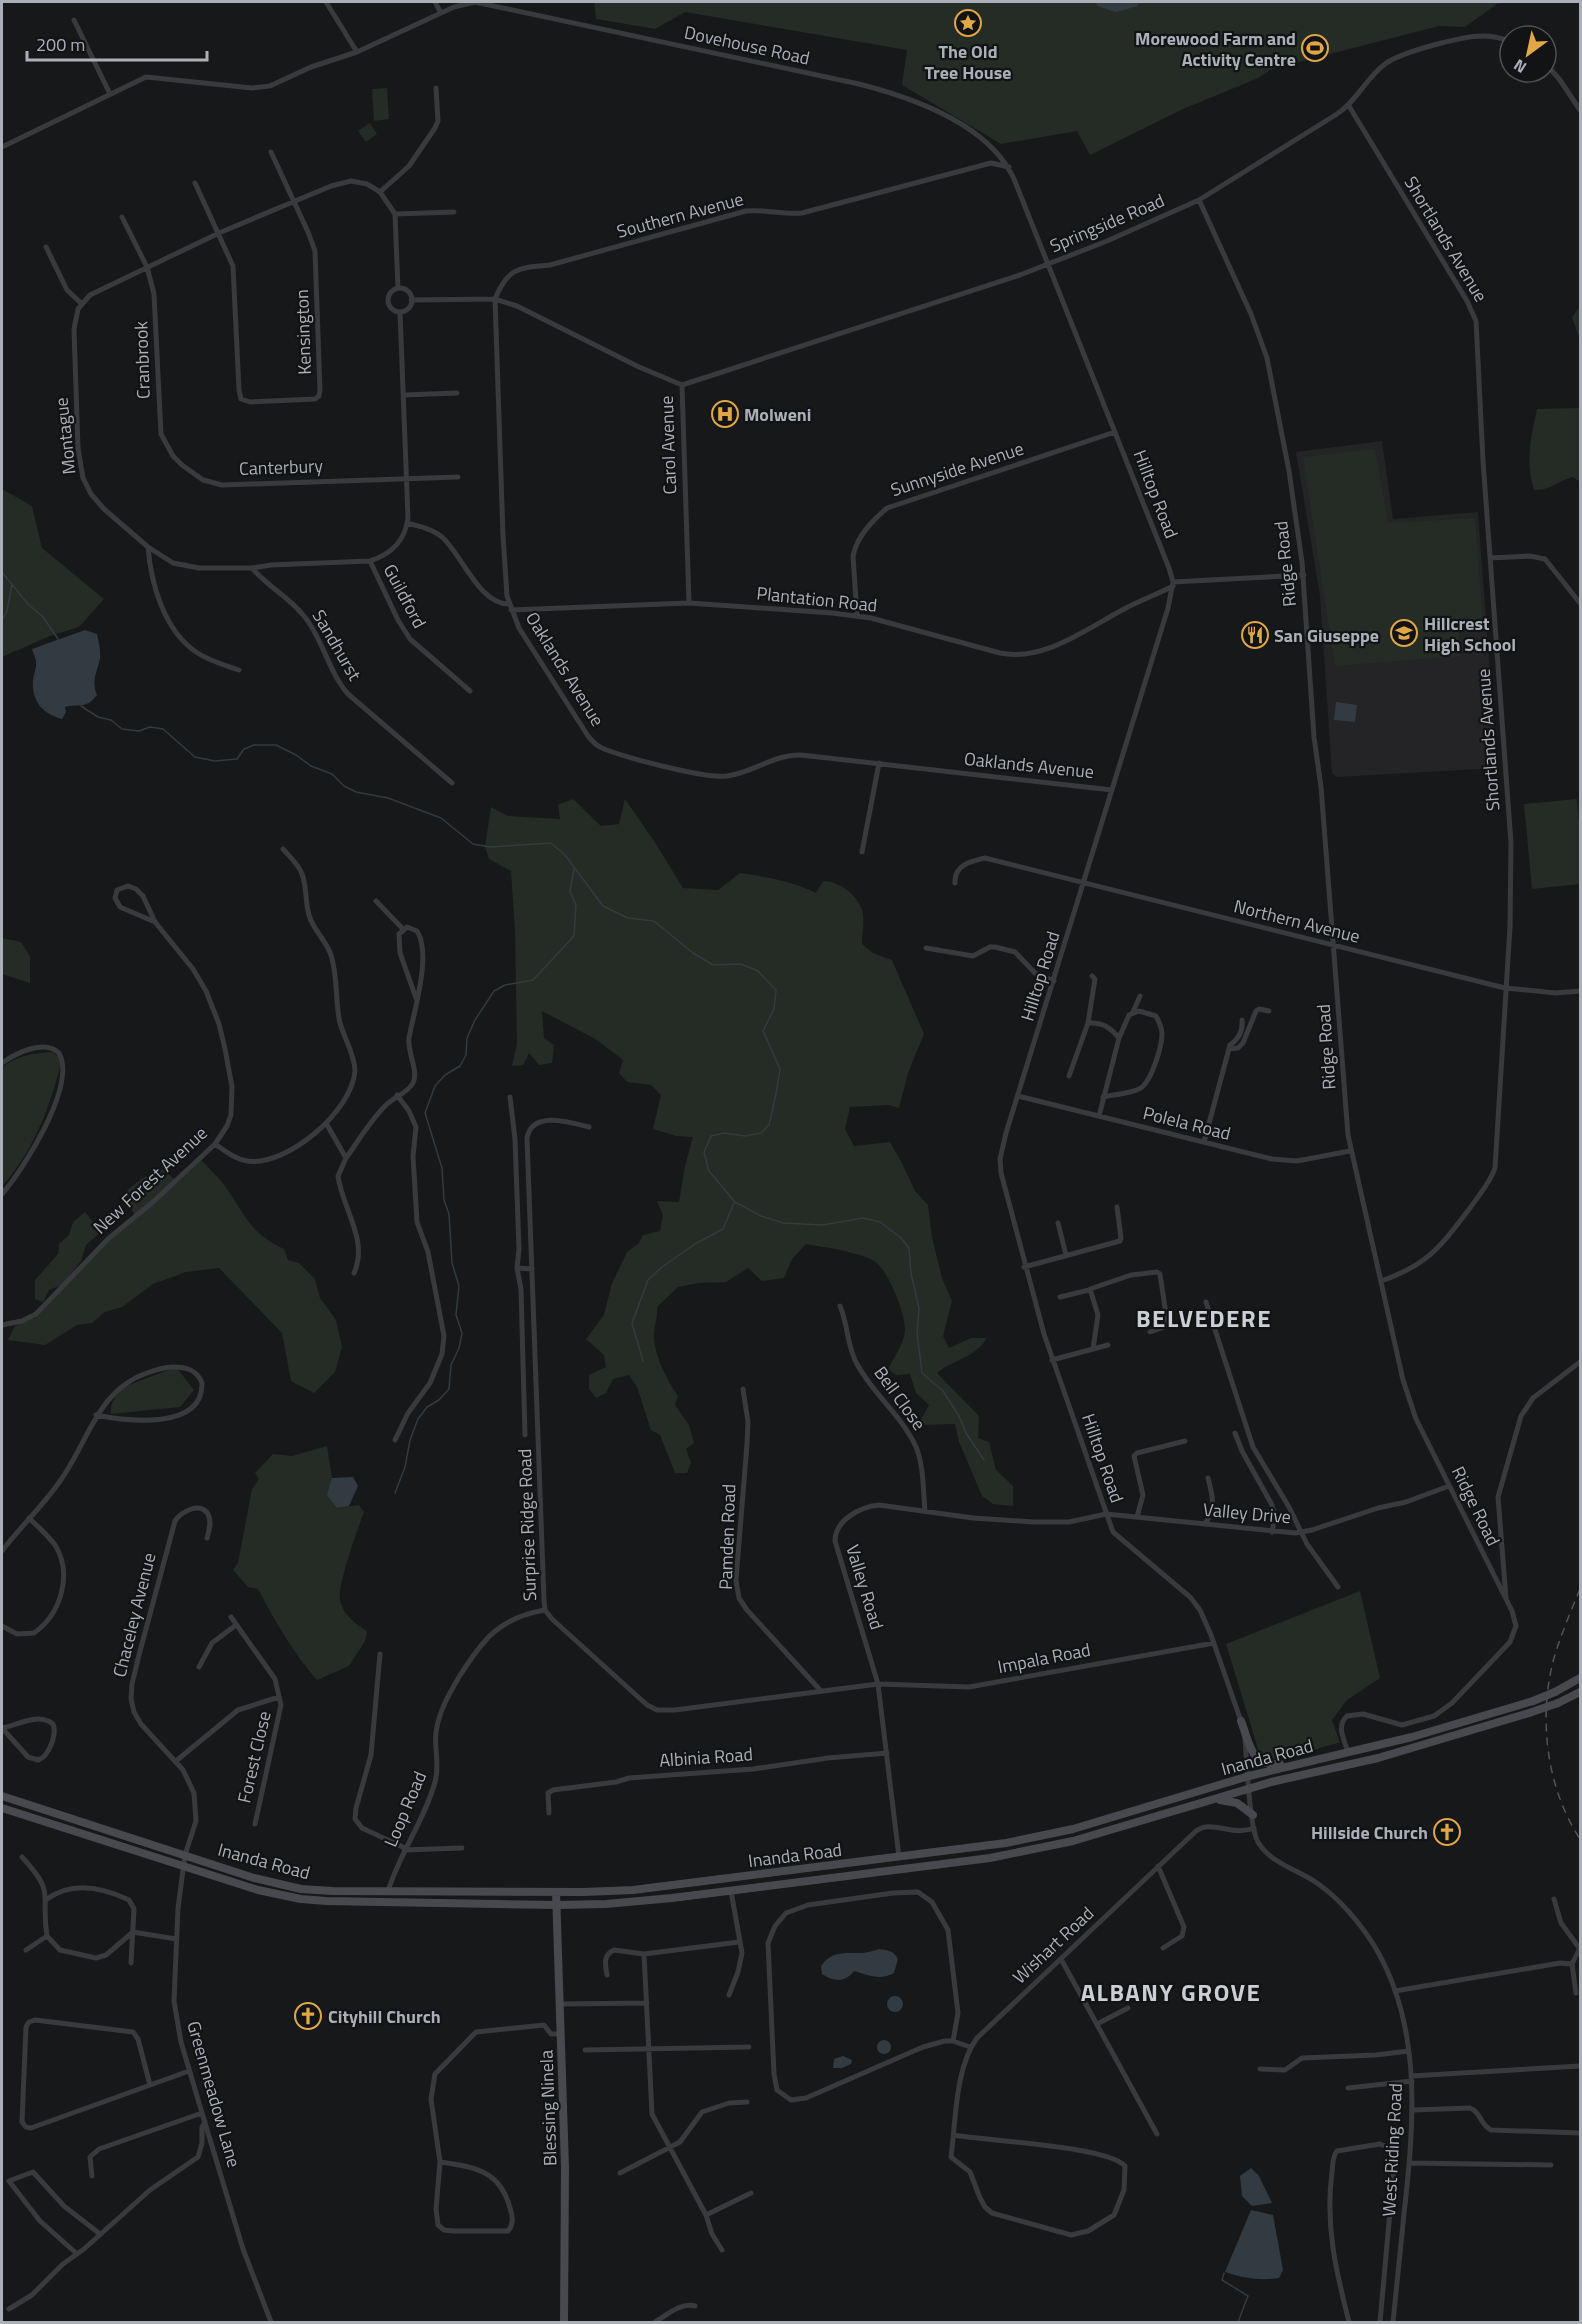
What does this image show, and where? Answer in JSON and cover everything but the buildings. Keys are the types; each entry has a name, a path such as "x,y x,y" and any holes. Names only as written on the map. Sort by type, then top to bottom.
{"main road":[{"name":"Inanda Road","path":"2,1796 254,1878 288,1886 332,1891 625,1891 996,1845 1051,1834 1297,1763 1412,1737 1533,1701 1581,1678"},
{"name":"Inanda Road","path":"2,1809 258,1890 301,1899 556,1905 631,1902 1027,1852 1081,1839 1250,1788 1378,1758 1529,1713 1581,1692"},
{"path":"1241,1721 1259,1761 1269,1764 1297,1763"},
{"path":"1210,1800 1231,1801 1252,1815"},
{"path":"445,1891 446,1898 463,1899 470,1902"},
{"path":"625,1891 631,1902"},
{"name":"Blessing Ninela","path":"556,1892 566,2167 564,2322"}],"street":[{"path":"326,2 357,52"},
{"path":"435,2 441,13"},
{"name":"Dovehouse Road","path":"2,147 150,76 266,87 316,65 357,52 467,2 475,2 884,90 909,98 940,113 976,135 998,152"},
{"path":"74,20 110,94"},
{"name":"Springside Road","path":"682,385 1048,265 1107,241 1199,200 1349,106 1378,70 1395,58 1465,37 1498,37"},
{"path":"1558,79 1581,110"},
{"path":"380,192 409,166 435,128 438,111 436,88"},
{"name":"Shortlands Avenue","path":"1349,106 1471,308 1476,321 1481,441 1511,843 1511,906 1496,1155 1491,1178 1435,1251 1411,1269 1380,1281"},
{"path":"271,152 295,202"},
{"path":"991,163 998,152"},
{"name":"Hilltop Road","path":"998,152 1009,167 1173,584 1018,1096 1002,1150 1000,1167 1024,1267 1052,1360 1106,1514 1115,1535 1195,1603 1203,1616 1241,1721 1250,1788"},
{"name":"Southern Avenue","path":"495,299 507,276 520,268 550,265 746,211 802,213 991,163 1009,167"},
{"path":"46,247 67,290 82,304 100,289 219,233 345,182 364,183 380,192 395,214 398,288"},
{"path":"195,183 219,233"},
{"name":"Ridge Road","path":"1199,200 1251,314 1267,358 1289,471 1304,575 1314,737 1321,787 1350,1151 1411,1406 1515,1621 1514,1636 1452,1703 1434,1716 1410,1725 1396,1725 1363,1714 1347,1716 1342,1721 1341,1728 1348,1752"},
{"name":"Kensington","path":"219,233 233,266 241,399 250,402 315,399 319,396 320,390 315,259 312,242 295,202"},
{"path":"395,214 454,212"},
{"name":"Cranbrook","path":"122,217 147,267 155,304 159,428 169,450"},
{"path":"398,288 409,292 411,300 407,309 400,312 390,307 388,299 391,292 398,288"},
{"name":"Carol Avenue","path":"411,300 495,299 517,306 665,379 682,385 689,603"},
{"name":"Oaklands Avenue","path":"495,299 503,536 510,607 523,635 594,744 714,777 736,775 793,755 1112,790"},
{"name":"Montague","path":"82,304 76,314 74,329 81,471 95,500 148,548 181,566 252,568 271,565 370,561 392,550 402,540 407,523 400,312"},
{"path":"404,395 457,393"},
{"name":"Sunnyside Avenue","path":"857,615 853,556 868,526 887,508 1115,432"},
{"name":"Canterbury","path":"169,450 196,475 217,484 458,477"},
{"path":"407,523 425,528 442,538 489,596 500,604 510,607"},
{"path":"148,548 161,603 178,634 200,654 239,670"},
{"path":"1490,558 1530,556 1545,560 1581,603"},
{"name":"Guildford","path":"370,561 398,620 410,639 470,691"},
{"name":"Sandhurst","path":"252,568 265,583 293,604 304,616 334,676 348,694 452,783"},
{"name":"Plantation Road","path":"510,607 689,603 857,615 1016,655 1055,645 1173,584 1304,575"},
{"path":"862,852 879,763"},
{"path":"215,1144 237,1158 250,1161 262,1160 293,1150 326,1123 343,1102 353,1078 355,1068 339,1019 331,953 326,941 309,916 302,872 283,849"},
{"name":"Northern Avenue","path":"955,883 955,875 963,866 985,858 1505,987 1556,993 1581,991"},
{"name":"New Forest Avenue","path":"2,1325 22,1321 36,1314 108,1239 153,1202 215,1144 228,1125 232,1104 229,1070 219,1024 201,981 155,921 140,892 128,886 117,890 115,898 120,907 155,921"},
{"path":"376,901 403,929"},
{"path":"354,1273 359,1261 357,1240 338,1176 346,1158 377,1115 415,1080 408,1044 416,998 423,943 415,928 409,927 403,929 398,936 400,953 416,998"},
{"path":"926,948 973,956 990,947 1015,952 1035,973 1054,981"},
{"path":"1069,1076 1088,1023 1095,979 1092,976"},
{"path":"1098,1116 1119,1038 1140,996"},
{"path":"1229,1049 1239,1048 1243,1043 1256,1011 1259,1009 1269,1011"},
{"path":"1103,1097 1139,1089 1145,1085 1155,1063 1162,1033 1156,1016 1139,1011 1133,1012"},
{"path":"1204,1142 1229,1049 1243,1027 1242,1020"},
{"path":"1088,1023 1105,1025 1119,1038"},
{"path":"2,1063 26,1051 48,1047 59,1053 63,1065 58,1090 44,1131 24,1166 2,1194"},
{"path":"395,1440 408,1413 430,1383 442,1354 444,1336 428,1252 417,1222 413,1156 416,1127 409,1111 397,1095"},
{"name":"Polela Road","path":"1018,1096 1288,1161 1350,1151"},
{"path":"510,1097 515,1139 519,1249 517,1268 521,1289 525,1435"},
{"name":"Surprise Ridge Road","path":"589,1127 561,1121 542,1120 529,1131 527,1138 545,1610 559,1626 635,1695 657,1710 675,1710 878,1684"},
{"path":"326,1123 346,1158"},
{"path":"1024,1267 1120,1241 1118,1207"},
{"path":"1058,1223 1066,1255"},
{"path":"517,1268 532,1269"},
{"path":"1060,1297 1089,1290 1131,1275 1157,1272 1160,1274 1167,1321 1164,1327 1149,1332"},
{"path":"1089,1290 1098,1315 1093,1349"},
{"path":"1206,1302 1253,1446 1307,1544 1338,1587"},
{"name":"Bell Close","path":"840,1306 855,1362 876,1394 905,1429 916,1448 920,1462 925,1511"},
{"path":"1052,1360 1108,1345"},
{"path":"1506,1600 1498,1497 1521,1416 1533,1398 1581,1362"},
{"path":"2,1551 65,1474 96,1415 124,1385 137,1377 164,1367 190,1370 197,1373 202,1383 200,1397 192,1407 171,1417 138,1421 96,1415"},
{"name":"Pamden Road","path":"743,1389 748,1422 737,1592 747,1610 821,1691"},
{"path":"1235,1433 1242,1451 1272,1505 1275,1516 1272,1532"},
{"path":"1137,1517 1143,1495 1134,1456 1137,1453 1185,1441"},
{"path":"1205,1524 1214,1506 1208,1478"},
{"name":"Valley Drive","path":"1106,1514 1272,1532 1302,1532 1378,1508 1406,1502 1449,1486"},
{"name":"Valley Road","path":"899,1857 878,1684 837,1548 836,1533 846,1519 873,1506 973,1518 1051,1523 1077,1521 1106,1514"},
{"name":"Chaceley Avenue","path":"184,1866 185,1855 196,1821 195,1802 189,1780 176,1761 148,1735 137,1718 131,1699 132,1684 175,1521 187,1510 204,1511 208,1514 210,1522 207,1538"},
{"path":"2,1626 17,1634 34,1633 51,1615 63,1591 62,1568 55,1545 29,1518"},
{"name":"Loop Road","path":"388,1891 404,1849 436,1780 438,1725 443,1707 454,1686 483,1641 513,1619 527,1613 545,1610"},
{"path":"176,1761 238,1710 279,1696 273,1676 231,1617"},
{"path":"199,1667 212,1643 236,1625"},
{"name":"Impala Road","path":"878,1684 969,1687 1214,1643"},
{"path":"380,1653 371,1755 356,1808 356,1819 362,1828 404,1849 462,1848"},
{"name":"Forest Close","path":"255,1824 281,1708 279,1696"},
{"path":"32,1719 43,1719 53,1724 55,1734 45,1756 38,1760 28,1756 2,1728 32,1719"},
{"name":"Albinia Road","path":"549,1813 548,1793 553,1790 616,1782 629,1778 753,1769 828,1758 887,1753"},
{"name":"West Riding Road","path":"1250,1788 1254,1828 1259,1843 1269,1856 1318,1884 1360,1927 1376,1950 1401,2009 1409,2050 1413,2110 1393,2322"},
{"name":"Wishart Road","path":"954,2135 1056,2147 1115,2159 1125,2166 1124,2190 1117,2210 1110,2219 1088,2231 1063,2234 992,2214 985,2207 970,2172 951,2157 963,2064 977,2038 1200,1827 1212,1826 1240,1832 1254,1828"},
{"path":"22,1857 41,1879 47,1899 46,1936 60,1950 96,1958 106,1954 133,1932 176,1939"},
{"name":"Greenmeadow Lane","path":"184,1866 176,1939 174,2001 181,2042 243,2249 271,2322"},
{"path":"1158,1866 1184,1927 1182,1936 1163,1948"},
{"path":"47,1899 71,1888 85,1888 115,1894 129,1900 132,1904 133,1932 131,1963"},
{"path":"729,1995 742,1953 730,1891"},
{"path":"953,2042 958,2013 948,1930 932,1902 918,1892 893,1893 808,1905 786,1914 775,1926 768,1943 774,2074 777,2090 791,2100 806,2098 923,2047 945,2041 970,2048"},
{"path":"1554,1899 1561,1923 1580,1949 1572,1964 1576,1993"},
{"path":"26,1950 46,1936"},
{"path":"607,1974 605,1960 611,1951 620,1950 644,1954 739,1942"},
{"path":"644,1954 652,2114 722,2250"},
{"path":"1060,1959 1157,2134"},
{"path":"1395,1991 1560,1963 1572,1964"},
{"path":"559,2004 647,2003"},
{"path":"1097,2024 1128,2008"},
{"path":"150,2085 138,2039 133,2032 35,2020 28,2022 22,2122 26,2127 31,2128 189,2071"},
{"path":"440,2162 481,2170 494,2178 510,2208 512,2222 508,2231 444,2230 438,2225 436,2209 440,2162 431,2099 432,2085 438,2069 478,2031 544,2025 551,2034 560,2034"},
{"path":"585,2050 749,2047"},
{"path":"1260,2069 1285,2070 1302,2058 1376,2055 1409,2050"},
{"path":"1348,2088 1412,2078 1581,2066"},
{"path":"620,2173 680,2142 702,2112 729,2103 747,2102"},
{"path":"1413,2110 1470,2108 1476,2111 1483,2125 1491,2130 1581,2133"},
{"path":"92,2176 90,2157 99,2149 202,2113"},
{"path":"9,2309 32,2295 76,2253 84,2249 150,2190 198,2157 202,2143 202,2127 205,2122"},
{"path":"1349,2322 1330,2238 1329,2192 1334,2157 1337,2151 1380,2144 1392,2149 1395,2156 1380,2322"},
{"path":"1409,2163 1551,2164"},
{"path":"76,2253 40,2221 9,2181 33,2172 64,2206 100,2234"},
{"path":"706,2215 751,2193"},
{"path":"655,2322 683,2306 688,2304 695,2306"}],"shaded area":[{"path":"594,2 1510,2 1497,4 1465,27 1439,26 1272,69 1256,79 1183,109 1090,155 1077,131 1001,144 902,85 907,50 685,12 655,29 596,19"},
{"path":"387,88 389,119 374,121 372,89"},
{"path":"370,123 377,134 366,142 358,131"},
{"path":"1580,306 1580,340 1572,317"},
{"path":"1580,408 1580,482 1573,477 1545,489 1534,490 1529,459 1537,409"},
{"name":"Hillcrest High School","path":"1382,441 1393,519 1478,512 1497,768 1337,777 1332,773 1320,596 1296,452"},
{"path":"1375,449 1388,523 1475,518 1483,625 1458,629 1460,656 1335,666 1303,457"},
{"path":"2,489 32,506 42,548 104,599 79,627 50,636 2,657"},
{"path":"85,630 97,634 100,660 94,683 97,695 89,703 65,707 66,712 62,719 55,717 40,706 34,695 36,660 32,649"},
{"path":"1336,702 1357,705 1355,722 1334,720"},
{"path":"573,799 601,826 619,824 625,799 683,888 718,890 740,873 789,882 816,893 823,881 829,882 847,890 856,898 862,910 862,944 873,953 892,960 924,1034 908,1073 899,1108 889,1105 850,1107 845,1129 854,1146 890,1142 915,1191 928,1205 932,1237 942,1278 952,1301 943,1336 949,1348 971,1338 987,1338 977,1350 937,1373 979,1416 978,1438 989,1442 996,1470 1013,1486 1013,1506 993,1504 982,1496 959,1442 955,1424 918,1425 929,1405 916,1393 910,1374 896,1375 888,1369 905,1331 903,1314 895,1293 885,1273 874,1261 851,1252 806,1244 792,1259 784,1278 762,1281 748,1268 726,1282 699,1283 678,1287 657,1307 654,1335 656,1350 678,1396 675,1405 689,1425 694,1443 686,1449 691,1463 687,1473 675,1473 660,1435 651,1430 637,1387 629,1375 613,1379 606,1393 596,1398 589,1389 589,1375 606,1367 604,1355 586,1339 604,1315 612,1283 627,1252 639,1243 643,1235 660,1231 663,1215 657,1201 679,1202 693,1137 676,1136 653,1129 661,1095 651,1085 627,1082 619,1073 623,1060 597,1040 542,1011 544,1038 554,1045 552,1063 539,1065 529,1053 523,1065 512,1066 517,1044 515,931 511,871 489,859 485,847 491,807 508,816 560,819 558,805"},
{"path":"1577,799 1580,884 1532,889 1524,804"},
{"path":"2,938 21,942 30,956 30,983 2,974"},
{"path":"52,1052 62,1059 46,1111 22,1160 2,1186 2,1067 26,1056"},
{"path":"201,1160 223,1183 258,1232 273,1244 284,1249 288,1260 299,1263 315,1279 320,1298 336,1320 342,1347 335,1372 314,1393 291,1381 282,1333 219,1268 186,1272 153,1284 122,1307 105,1312 92,1323 77,1325 45,1345 8,1340 15,1326 36,1317 108,1239 136,1219 125,1192 141,1179 162,1169 178,1182"},
{"path":"85,1212 101,1232 86,1245 81,1261 62,1285 49,1290 43,1302 35,1299 35,1280 58,1254 59,1244 69,1235 73,1222"},
{"path":"176,1367 194,1390 180,1407 111,1414 111,1406 118,1389"},
{"path":"327,1446 337,1508 359,1505 364,1512 345,1570 340,1600 347,1614 367,1631 365,1641 349,1666 317,1680 292,1648 258,1589 248,1587 233,1570 238,1563 252,1489 259,1479 255,1473 273,1454 292,1456"},
{"path":"353,1477 358,1486 349,1506 337,1508 327,1495 332,1478"},
{"path":"1360,1591 1380,1678 1347,1700 1332,1720 1340,1743 1282,1759 1263,1757 1259,1752 1226,1644"},
{"path":"879,1949 895,1954 898,1959 894,1973 879,1977 854,1971 847,1978 839,1980 822,1974 821,1966 834,1955 865,1953"},
{"path":"895,1996 901,1998 903,2004 901,2010 895,2012 889,2010 887,2004 889,1998"},
{"path":"884,2040 889,2042 891,2047 889,2052 884,2054 879,2052 877,2047 879,2042"},
{"path":"843,2056 852,2060 851,2064 842,2068 833,2068 834,2059"},
{"path":"1251,2168 1259,2176 1272,2203 1252,2206 1242,2196 1240,2176"},
{"path":"1251,2210 1273,2215 1283,2270 1279,2278 1251,2278 1225,2272"}],"waterway":[{"path":"1101,2 1116,7 1134,2"},
{"path":"2,572 28,604 43,617 58,639"},
{"path":"2,620 7,611 12,584"},
{"path":"81,706 98,717 111,720 122,729 139,731 150,727 163,729 195,757 215,761 237,759 244,749 254,745 276,745 311,766 332,774 344,786 356,792 388,798 441,818 473,844 490,847 551,843 565,855 603,906 628,918 654,921 693,953 713,965 741,964 758,971 776,990 774,1009 763,1031 780,1069 769,1125 761,1133 745,1136 724,1133 711,1136 704,1152 709,1171 735,1202 761,1216 783,1223 823,1225 863,1218 880,1222 901,1238 909,1248 911,1274 919,1308 917,1333 922,1373 943,1391 984,1460"},
{"path":"395,1493 405,1467 410,1440 418,1419 427,1407 439,1400 449,1389 451,1365 459,1348 462,1333 456,1315 459,1286 452,1263 449,1214 444,1200 442,1168 425,1113 435,1086 445,1075 460,1066 466,1055 467,1038 475,1020 494,991 505,985 533,980 574,936 576,905 570,891 574,869"},
{"path":"643,1361 632,1323 648,1280 662,1267 695,1244 723,1229 734,1203"},
{"path":"1224,2273 1222,2280 1248,2296 1238,2322"}],"railway":[{"path":"1580,1589 1554,1658 1549,1681 1546,1727 1548,1751 1559,1797 1580,1839"}],"place":[{"name":"The Old Tree House","path":"968,23"},
{"name":"Morewood Farm and Activity Centre","path":"1315,48"},
{"name":"Molweni","path":"725,414"},
{"name":"Hillcrest High School","path":"1404,633"},
{"name":"San Giuseppe","path":"1255,635"},
{"name":"Hillside Church","path":"1447,1832"},
{"name":"Cityhill Church","path":"308,2016"}],"district":[{"name":"BELVEDERE","path":"1204,1318"},
{"name":"ALBANY GROVE","path":"1171,1992"}]}
